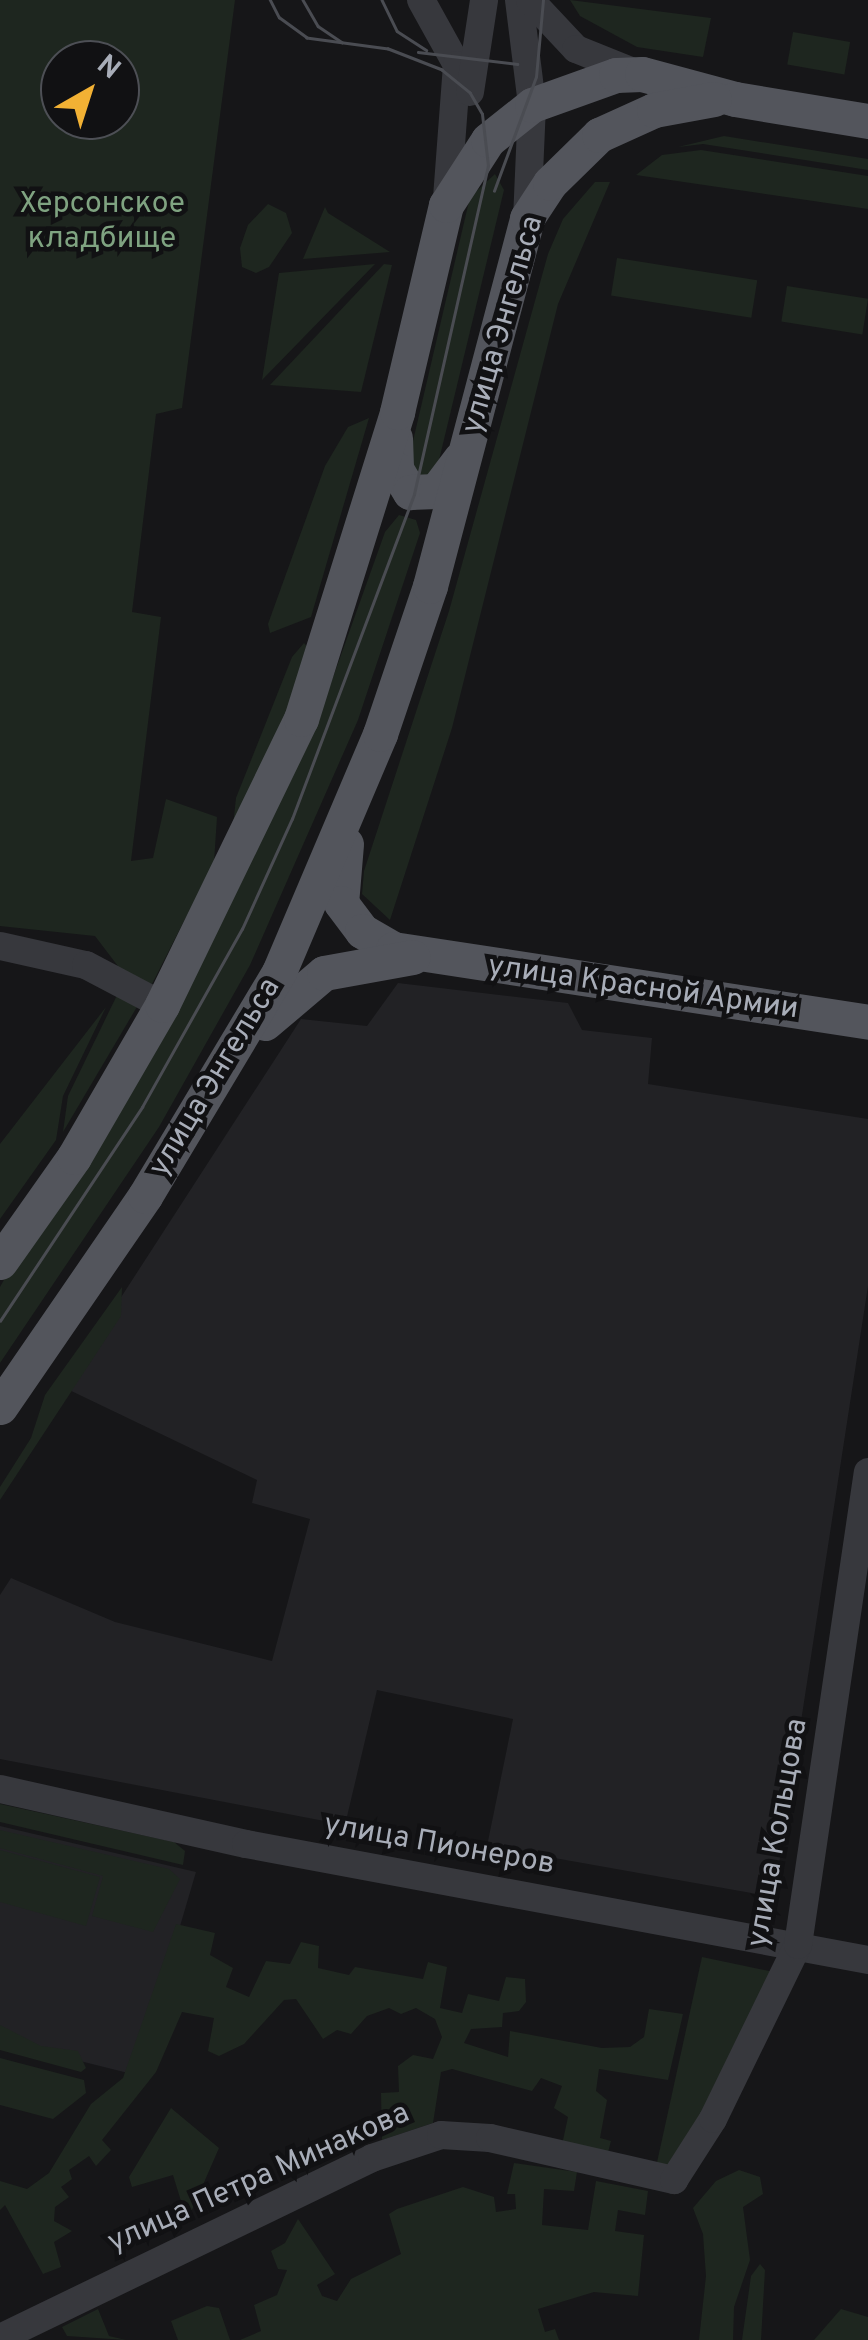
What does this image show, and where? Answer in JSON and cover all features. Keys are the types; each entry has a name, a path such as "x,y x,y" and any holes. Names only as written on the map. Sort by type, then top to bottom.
{"main road":[{"path":"0,1262 74,1157 162,1004 301,719 397,412 446,206 488,140 532,105 592,79 642,74 735,99 868,121"},
{"name":"улица Энгельса","path":"0,1407 211,1092 280,972 358,790 430,586 527,218 574,156 612,128 680,103 735,99"},
{"path":"397,412 396,469 410,492 436,492 472,438"},
{"path":"352,562 379,522 404,508 427,522 430,586"},
{"path":"358,790 341,903 362,931 418,956"},
{"path":"211,1092 243,1046 299,989 349,965 418,956"},
{"name":"улица Красной Армии","path":"418,956 868,1022"}],"street":[{"path":"421,0 457,65 452,170"},
{"path":"446,206 484,0"},
{"path":"519,0 532,105 527,218"},
{"path":"530,0 576,49 642,74"},
{"path":"0,946 86,966 162,1004"},
{"name":"улица Кольцова","path":"674,2180 712,2119 798,1945 868,1472"},
{"name":"улица Пионеров","path":"0,1789 246,1844 868,1960"},
{"name":"улица Петра Минакова","path":"0,2338 212,2232 372,2158 441,2135 490,2138 674,2180"}],"shaded area":[{"path":"398,983 568,1003 582,1030 652,1038 648,1084 868,1119 868,1286 774,1897 487,1846 513,1719 377,1690 345,1825 0,1759 0,1595 11,1578 115,1622 272,1661 310,1519 252,1503 257,1480 63,1387 301,1019 367,1026"},
{"path":"0,1826 196,1872 136,2075 0,2041"}],"green space":[{"name":"Херсонское кладбище","path":"0,0 235,0 182,408 156,414 132,612 161,617 131,861 153,858 166,799 217,817 214,862 152,984 127,978 95,936 0,926"},
{"path":"570,0 711,18 703,57 637,47 580,16"},
{"path":"793,32 850,42 844,75 787,64"},
{"path":"724,136 868,159 868,170 703,144 678,147"},
{"path":"701,150 868,176 868,209 636,175 662,155"},
{"path":"495,174 504,190 434,481 406,471 470,197"},
{"path":"595,182 610,182 558,304 452,728 390,920 362,894 364,871 449,611 548,254 563,219"},
{"path":"268,204 286,213 292,233 269,267 256,273 242,267 240,248 248,225"},
{"path":"325,207 328,213 390,252 303,259"},
{"path":"617,258 757,280 751,318 611,296"},
{"path":"375,264 262,380 279,273"},
{"path":"384,264 392,265 361,392 270,385"},
{"path":"787,286 868,299 862,334 781,322"},
{"path":"369,418 311,617 270,633 268,624 325,466 348,427"},
{"path":"399,515 416,520 420,533 358,720 250,965 159,1127 0,1363 0,1287 322,708 385,532"},
{"path":"304,643 309,649 286,716 233,826 236,798 292,657"},
{"path":"120,989 141,1000 63,1132 68,1096"},
{"path":"106,1007 63,1096 56,1140 0,1219 0,1144"},
{"path":"122,1287 121,1316 0,1500 0,1487 31,1438 45,1395"},
{"path":"0,1804 174,1842 185,1851 183,1865 0,1822"},
{"path":"0,1830 169,1869 180,1879 153,1932 92,1916 103,1876 0,1848"},
{"path":"0,1850 100,1877 86,1926 0,1902"},
{"path":"176,1924 215,1933 210,1955 233,1968 226,1987 249,1997 266,1961 290,1964 301,1942 319,1946 318,1968 349,1975 355,1967 423,1979 428,1962 447,1967 440,2008 462,2013 468,1994 499,2001 506,1977 525,1979 526,2002 519,2011 503,2013 502,2027 471,2029 464,2043 508,2057 510,2031 602,2048 630,2047 644,2037 649,2009 683,2014 668,2080 599,2069 596,2091 607,2100 600,2138 611,2141 607,2156 562,2145 568,2117 554,2108 562,2086 541,2078 532,2091 452,2069 441,2072 433,2123 382,2140 381,2093 399,2092 398,2066 413,2055 433,2059 442,2037 435,2019 416,2008 401,2014 389,2008 367,2016 351,2034 337,2030 323,2039 296,1999 284,2000 244,2044 219,2056 208,2051 214,2018 182,2012 156,2072 102,2140 111,2150 96,2166 89,2156 69,2170 72,2179 61,2187 69,2197 55,2207 54,2221 72,2231 54,2242 61,2267 43,2274 5,2205 0,2210 0,2181 27,2189 49,2173 91,2104 123,2078"},
{"path":"702,1957 774,1972 698,2130 664,2169 656,2167"},
{"path":"0,2025 41,2046 78,2051 86,2068 81,2072 0,2050"},
{"path":"0,2058 84,2080 86,2093 53,2119 0,2105"},
{"path":"171,2108 219,2148 192,2210 184,2211 173,2175 132,2187 129,2177"},
{"path":"514,2163 577,2172 574,2191 544,2189 542,2225 588,2230 596,2181 648,2191 645,2215 618,2210 615,2231 644,2235 638,2296 594,2292 538,2309 545,2332 555,2329 559,2340 240,2340 261,2331 254,2305 277,2295 287,2270 278,2269 271,2251 285,2243 298,2219 335,2274 317,2285 322,2296 337,2301 351,2279 401,2254 389,2214 397,2209 463,2187 494,2197 496,2212 516,2209 515,2194 507,2194"},
{"path":"739,2170 760,2177 763,2194 743,2207 750,2260 734,2307 733,2340 699,2340 706,2276 703,2234 693,2208 716,2181"},
{"path":"760,2264 765,2270 761,2340 742,2340 751,2276"},
{"path":"207,2306 219,2308 230,2340 178,2340 171,2321"},
{"path":"98,2309 109,2336 126,2340 67,2336 62,2327"},
{"path":"841,2309 868,2317 868,2340 814,2340"}],"tram line":[{"path":"0,1321 142,1107 242,929 292,819 414,494 488,166 482,114 470,93 442,70 388,49 307,38 279,18 270,0"},
{"path":"303,0 318,26 342,42"},
{"path":"382,0 397,31 426,50"},
{"path":"494,191 536,77 543,0"},
{"path":"418,52 517,64"}]}
